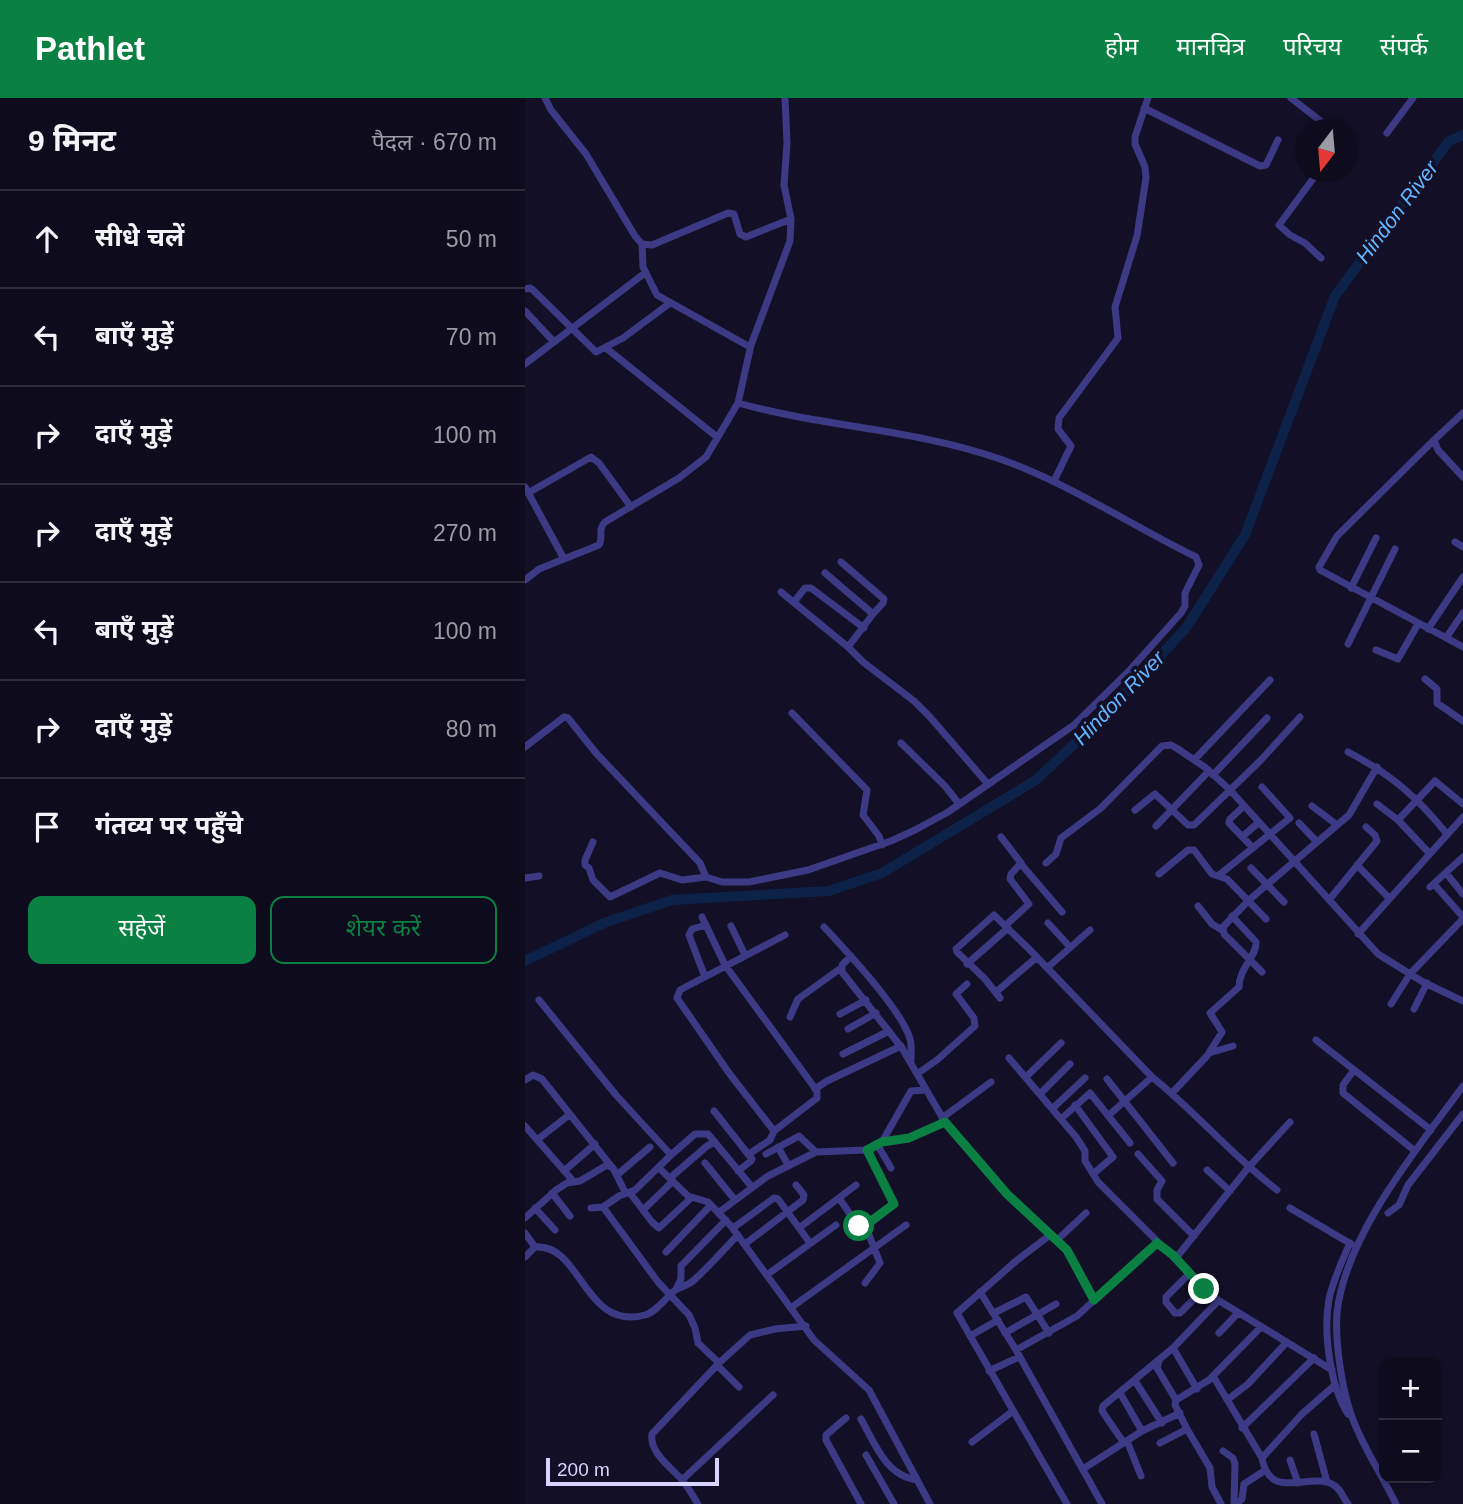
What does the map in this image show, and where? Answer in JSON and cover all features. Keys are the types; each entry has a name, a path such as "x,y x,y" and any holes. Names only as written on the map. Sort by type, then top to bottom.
{"street":[{"path":"545,98 551,110 586,154 642,244 645,273 657,295 750,347"},
{"path":"525,580 539,569 599,545 602,526 679,478 706,457 738,403 750,347 790,241 791,219 784,185 787,142 785,98"},
{"path":"1054,481 1071,446 1058,429 1059,418 1118,338 1115,307 1136,236 1146,178 1145,167 1135,141 1137,127 1148,98"},
{"path":"1291,98 1318,119"},
{"path":"1387,133 1413,98"},
{"path":"1144,108 1260,166 1266,164 1278,140"},
{"path":"1311,182 1279,225 1321,258"},
{"path":"642,244 652,245 728,213 734,214 740,234 746,237 791,219"},
{"path":"525,364 645,273"},
{"path":"525,289 533,290 596,352 606,348 670,303"},
{"path":"525,311 554,342"},
{"path":"606,348 717,437"},
{"path":"593,842 585,865 589,868 593,880 610,897 660,873 682,880 706,877 732,883 762,880 808,870 882,845 939,818 1074,725 1122,678 1184,609 1185,593 1199,565 1198,558 1054,481 998,458 959,447 804,419 738,403"},
{"path":"1463,413 1337,536 1322,561 1320,570 1463,647"},
{"path":"1434,440 1438,450 1463,477"},
{"path":"564,559 526,490 591,457 599,463 631,507"},
{"path":"1351,588 1376,538"},
{"path":"1455,542 1463,547"},
{"path":"1349,644 1395,549"},
{"path":"841,562 884,599 848,647"},
{"path":"825,573 873,614"},
{"path":"1428,629 1463,577"},
{"path":"794,602 805,588 811,587 864,628"},
{"path":"781,592 930,717 987,783"},
{"path":"1446,638 1463,613"},
{"path":"1376,650 1398,659 1418,624"},
{"path":"1425,678 1437,689 1437,703 1463,721"},
{"path":"1194,760 1269,680"},
{"path":"792,713 867,790 863,815 879,836 882,845"},
{"path":"525,747 563,717 568,718 596,753 700,863 706,877"},
{"path":"1156,826 1267,718"},
{"path":"1135,810 1154,794 1188,825 1194,825 1300,718"},
{"path":"901,743 959,804"},
{"path":"1046,863 1056,854 1061,838 1101,808 1162,746 1171,745 1230,790 1378,954 1427,984 1463,1001"},
{"path":"1348,752 1377,767 1405,788 1447,834"},
{"path":"1222,930 1249,900 1349,815 1377,767"},
{"path":"1398,820 1437,780 1463,804"},
{"path":"1219,875 1290,818 1262,787"},
{"path":"1377,804 1398,820 1429,853"},
{"path":"1244,806 1230,818 1229,823 1253,848"},
{"path":"1312,806 1337,825"},
{"path":"1358,934 1463,817"},
{"path":"1242,837 1258,823"},
{"path":"1299,823 1317,842"},
{"path":"1456,825 1463,834"},
{"path":"1329,900 1377,841 1375,835 1366,827"},
{"path":"1001,837 1062,912"},
{"path":"1159,874 1191,849 1198,853 1212,874 1227,879 1266,919"},
{"path":"1391,1004 1410,974 1463,918 1432,886 1461,863"},
{"path":"967,964 1029,904 1010,879 1011,873 1021,864"},
{"path":"1357,865 1389,898"},
{"path":"1251,867 1284,902"},
{"path":"1446,873 1463,894"},
{"path":"525,878 539,876"},
{"path":"1198,906 1212,924 1222,930 1247,960 1262,972"},
{"path":"1037,957 998,995 981,975 967,964 957,952 957,946 994,915 1007,926 1037,957 1047,968 1152,1077 1172,1093 1248,1168 1277,1190"},
{"path":"1172,1093 1209,1054 1222,1030 1210,1013 1239,987 1240,974 1257,944 1232,916"},
{"path":"705,976 689,935 692,929 704,921 725,965 818,1095 774,1131 769,1140 749,1154"},
{"path":"1048,923 1070,947"},
{"path":"731,926 745,955"},
{"path":"824,927 851,956 903,1023 910,1039 911,1061"},
{"path":"1047,968 1090,930"},
{"path":"774,1131 729,1073 677,998 680,990 785,935"},
{"path":"790,1017 798,999 841,968 851,956"},
{"path":"841,968 901,1046 943,1120 1007,1194 1067,1250 1094,1300"},
{"path":"857,989 871,982"},
{"path":"917,1074 975,1026 974,1018 956,994 967,984"},
{"path":"1414,1009 1427,984"},
{"path":"539,1000 616,1095 671,1155"},
{"path":"840,1014 866,1000"},
{"path":"848,1029 876,1013"},
{"path":"843,1054 889,1031"},
{"path":"1316,1040 1431,1130"},
{"path":"1026,1077 1061,1043"},
{"path":"1209,1054 1233,1045"},
{"path":"815,1089 827,1080 901,1046"},
{"path":"1009,1058 1062,1118 1084,1151 1084,1159 1098,1182 1204,1289 1218,1301 1332,1370"},
{"path":"1040,1094 1070,1064"},
{"path":"1354,1070 1343,1085 1343,1093 1415,1151"},
{"path":"525,1080 533,1075 538,1076 595,1144 627,1193 659,1227 691,1198"},
{"path":"1109,1115 1152,1077"},
{"path":"1053,1108 1085,1078"},
{"path":"1107,1079 1173,1163"},
{"path":"719,1213 752,1187 816,1152 867,1150 880,1143 909,1138 943,1120 991,1082"},
{"path":"1396,1504 1348,1406 1337,1323 1340,1298 1358,1247 1388,1188 1463,1086"},
{"path":"880,1143 911,1091 925,1090"},
{"path":"1062,1118 1090,1093 1130,1143"},
{"path":"1075,1105 1113,1157 1093,1174"},
{"path":"714,1111 749,1154 751,1161 738,1171"},
{"path":"1388,1213 1399,1205 1408,1185 1463,1114"},
{"path":"537,1140 569,1115"},
{"path":"789,1120 799,1136 816,1152"},
{"path":"1176,1258 1248,1168 1290,1122"},
{"path":"525,1126 574,1182"},
{"path":"591,1208 603,1207 640,1187 671,1155 699,1132 708,1134 752,1187"},
{"path":"766,1154 799,1136"},
{"path":"643,1210 671,1179 715,1142"},
{"path":"880,1143 891,1168"},
{"path":"564,1171 595,1144"},
{"path":"617,1175 650,1147"},
{"path":"778,1147 789,1165"},
{"path":"866,1229 867,1224 894,1204 867,1150"},
{"path":"1138,1154 1162,1181 1157,1190 1157,1199 1194,1236"},
{"path":"705,1163 735,1200"},
{"path":"525,1218 561,1186 580,1181 603,1166 611,1166"},
{"path":"659,1168 691,1198 703,1199 726,1220 816,1343 869,1390 930,1504"},
{"path":"1207,1170 1230,1191"},
{"path":"745,1244 804,1197 796,1185"},
{"path":"799,1228 856,1185"},
{"path":"552,1193 570,1216"},
{"path":"839,1198 856,1223 866,1229 880,1263 865,1283"},
{"path":"676,1289 693,1282 735,1231 771,1199 778,1199 810,1243"},
{"path":"666,1252 711,1205"},
{"path":"603,1207 670,1296 692,1319 698,1343 739,1387"},
{"path":"535,1208 555,1230"},
{"path":"1290,1208 1358,1247"},
{"path":"1067,1504 957,1313 980,1292 1086,1213"},
{"path":"525,1257 535,1247 548,1246 576,1272 587,1291 617,1316 647,1314 676,1289 681,1281 681,1266 726,1220"},
{"path":"768,1274 836,1225"},
{"path":"792,1307 906,1225"},
{"path":"525,1233 535,1247"},
{"path":"989,1371 1077,1316 1157,1243"},
{"path":"1350,1243 1328,1306 1334,1386 1362,1436"},
{"path":"1190,1273 1166,1297 1170,1308 1175,1313 1180,1313 1204,1289"},
{"path":"980,1292 1102,1504"},
{"path":"969,1336 1022,1297 1026,1297 1049,1333"},
{"path":"1140,1476 1125,1442 1102,1408 1174,1348 1218,1301"},
{"path":"1005,1332 1056,1304"},
{"path":"1219,1333 1238,1313"},
{"path":"698,1504 682,1480 658,1453 652,1434 718,1364 750,1335 806,1326"},
{"path":"1176,1400 1213,1376 1261,1327"},
{"path":"1227,1401 1248,1384 1286,1343"},
{"path":"1174,1348 1197,1388"},
{"path":"1243,1428 1314,1358"},
{"path":"1160,1360 1157,1368 1210,1468 1212,1487 1221,1504"},
{"path":"1213,1376 1262,1458 1264,1471 1276,1481 1328,1482 1336,1486 1348,1504"},
{"path":"1135,1381 1162,1423"},
{"path":"1262,1458 1302,1414 1334,1386"},
{"path":"1120,1393 1142,1432"},
{"path":"682,1480 773,1395"},
{"path":"972,1443 1013,1411"},
{"path":"1083,1469 1142,1432 1180,1413"},
{"path":"846,1418 826,1435 826,1440 861,1504"},
{"path":"861,1419 885,1463 906,1478 917,1480"},
{"path":"1160,1443 1188,1429"},
{"path":"1314,1434 1328,1482"},
{"path":"1223,1451 1233,1458 1235,1464 1235,1504"},
{"path":"866,1455 894,1504"},
{"path":"1290,1460 1298,1483"},
{"path":"1235,1504 1243,1499 1244,1485 1264,1471"}],"waterway":[{"name":"Hindon River","path":"525,961 604,923 672,900 829,891 882,873 1036,780 1105,715 1186,628 1245,535 1335,296 1449,141 1463,135"}],"route":[{"path":"859,1226 866,1229 867,1224 894,1204 867,1150 882,1142 909,1138 945,1122 1007,1194 1062,1244 1094,1300 1157,1243 1173,1255 1204,1289"}]}
